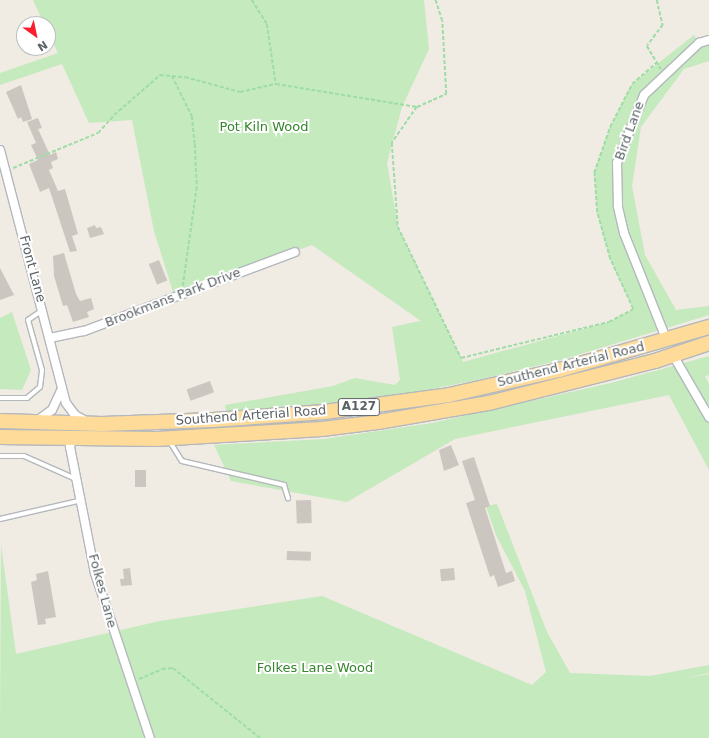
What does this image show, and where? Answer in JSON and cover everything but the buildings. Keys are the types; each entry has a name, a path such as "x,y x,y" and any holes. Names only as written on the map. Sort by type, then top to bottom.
{"highway":[{"name":"Southend Arterial Road","path":"0,421 102,424 269,417 449,395 667,341 709,327"},
{"name":"Southend Arterial Road","path":"0,437 72,439 169,438 322,429 430,414 489,403 673,356 709,343"}],"street":[{"name":"Bird Lane","path":"667,341 624,233 618,206 617,163 644,94 699,43 709,40"},
{"name":"Front Lane","path":"0,150 44,310 66,402 75,416 102,424"},
{"name":"Brookmans Park Drive","path":"50,338 84,331 295,252"},
{"path":"673,356 709,417"},
{"path":"31,422 52,410 62,389"},
{"name":"Folkes Lane","path":"72,439 95,573 130,684 150,738"}],"lane":[{"path":"0,398 27,398 40,387 42,370 28,320 44,310"},
{"path":"169,438 182,461 284,485 288,498"},
{"path":"0,456 24,456 78,480"},
{"path":"0,520 82,500"}],"path":[{"path":"252,0 266,24 276,84"},
{"path":"6,172 98,134 114,115 151,82 160,76 172,76 240,92 276,84 417,106 446,94 442,21 435,0"},
{"path":"657,0 663,25 647,46 664,74"},
{"path":"417,106 392,143 398,227 461,358 610,322 633,309 610,259 597,212 594,173 610,127 632,84 657,62"},
{"path":"172,76 192,116 195,144 196,187 182,295"},
{"path":"130,684 152,672 173,668 260,738"}],"green space":[{"name":"Pot Kiln Wood","path":"33,0 424,0 429,49 402,107 387,163 398,227 463,362 609,322 633,309 610,259 597,212 594,173 610,127 632,84 694,35 699,43 709,38 709,61 684,69 641,127 632,186 645,255 676,310 709,306 709,315 561,360 473,381 369,401 227,416 225,405 333,386 355,378 395,385 400,380 392,327 421,321 312,245 174,295 154,231 132,120 89,123 62,64 0,85 0,73 49,56 56,56 56,54 58,53 56,49 56,16 40,16"},
{"path":"12,312 31,370 22,390 0,389 0,318"},
{"path":"709,356 709,375 705,376 709,384 709,470 669,395 455,439 347,502 231,481 214,445 324,439 432,423 611,383"},
{"name":"Folkes Lane Wood","path":"497,504 547,632 570,673 650,676 709,665 709,673 680,679 709,674 709,738 0,738 1,545 16,654 160,621 322,596 532,685 546,672 525,591 496,535 486,506"}]}
